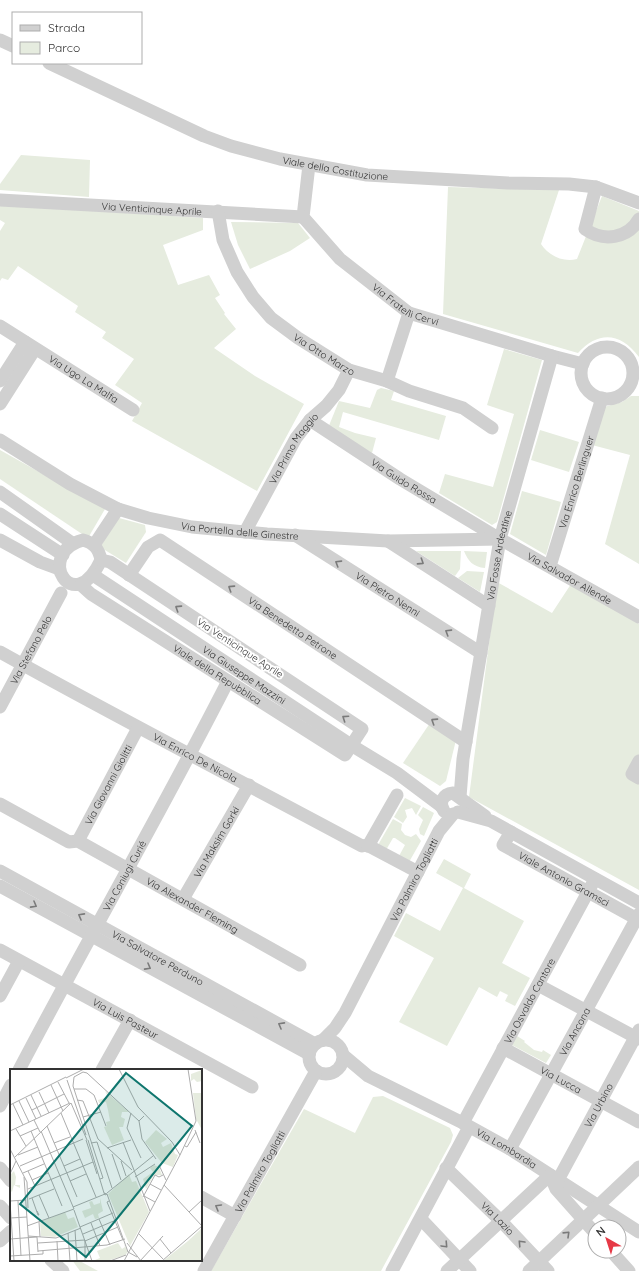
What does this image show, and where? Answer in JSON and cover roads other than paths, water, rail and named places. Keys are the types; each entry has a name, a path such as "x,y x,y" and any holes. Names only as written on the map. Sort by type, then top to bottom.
{"street":[{"path":"0,40 12,46"},
{"name":"Viale della Costituzione","path":"51,64 204,136 231,146 309,165 367,175 508,183 569,184 596,187 639,203"},
{"path":"303,217 309,165"},
{"path":"596,187 585,229 600,237 616,237 639,232"},
{"name":"Via Venticinque Aprile","path":"0,200 303,217"},
{"name":"Via Otto Marzo","path":"218,212 224,240 237,272 253,297 272,318 298,338 349,370 387,381 409,391 463,408 492,428"},
{"name":"Via Fratelli Cervi","path":"303,217 340,258 409,313 583,364"},
{"path":"616,237 627,232 639,219"},
{"path":"387,381 409,313"},
{"name":"Via Ugo La Malfa","path":"0,326 133,410"},
{"path":"0,381 30,345"},
{"path":"0,404 30,345"},
{"path":"607,347 614,348 629,358 635,384 620,396 608,399 602,398 590,393 586,388 582,376 583,364 595,350 607,347"},
{"name":"Via Fosse Ardeatine","path":"452,804 463,759 500,539 552,356"},
{"name":"Via Primo Maggio","path":"245,532 296,438 310,420 326,406 339,390 349,370"},
{"name":"Via Enrico Berlinguer","path":"550,566 602,398"},
{"name":"Via Guido Rossa","path":"310,420 400,479 500,539"},
{"name":"Via Portella delle Ginestre","path":"0,440 70,484 118,509 148,518 192,527 245,532 388,541 500,539"},
{"path":"0,492 72,543"},
{"path":"94,545 118,509"},
{"path":"0,514 63,555 69,579 90,580 101,560 100,552 94,545 83,540 72,543 63,555"},
{"name":"Via Pietro Nenni","path":"294,535 481,653"},
{"name":"Via Salvador Allende","path":"500,539 639,617"},
{"name":"Viale della Repubblica","path":"0,540 69,579 345,755 351,745"},
{"name":"Via Benedetto Petrone","path":"129,575 148,547 160,540 466,742"},
{"path":"388,541 489,606"},
{"name":"Via Venticinque Aprile","path":"101,560 110,562 362,729 351,745"},
{"name":"Via Giuseppe Mazzini","path":"93,575 351,745 452,804"},
{"name":"Via Stefano Pelo","path":"0,707 69,579"},
{"name":"Via Enrico De Nicola","path":"0,652 138,728 249,785 362,846 368,846 418,872"},
{"name":"Via Coniugi Curié","path":"20,1069 64,984 130,869 228,681"},
{"name":"Via Giovanni Giolitti","path":"78,841 138,728"},
{"path":"639,761 632,774 639,778"},
{"name":"Via Maksim Gorki","path":"183,899 249,785"},
{"path":"368,846 397,796"},
{"name":"Via Alexander Fleming","path":"0,804 69,842 78,841 300,965"},
{"name":"Viale Antonio Gramsci","path":"452,804 491,821 639,903"},
{"name":"Via Palmiro Togliatti","path":"316,1046 335,1028 345,1013 452,804"},
{"name":"Viale Antonio Gramsci","path":"511,832 503,845 588,892 638,917"},
{"name":"Via Salvatore Perduno","path":"0,871 95,930"},
{"name":"Via Osvaldo Cantore","path":"392,1271 421,1219 503,1048 595,879"},
{"name":"Via Salvatore Perduno","path":"0,886 95,930 316,1046"},
{"name":"Via Ancona","path":"510,1149 638,917"},
{"name":"Via Luis Pasteur","path":"0,950 252,1086"},
{"path":"0,996 19,961"},
{"path":"538,985 638,1035"},
{"name":"Via Palmiro Togliatti","path":"341,1050 339,1040 345,1013"},
{"path":"103,1069 130,1020"},
{"name":"Via Urbino","path":"447,1271 501,1221 554,1178 638,1035"},
{"path":"332,1041 341,1050 342,1063 337,1071 329,1074 316,1071 310,1064 316,1046 332,1041"},
{"name":"Via Lucca","path":"503,1048 639,1122"},
{"name":"Via Lombardia","path":"341,1050 368,1076 466,1125 510,1149 639,1232"},
{"name":"Via Palmiro Togliatti","path":"204,1271 316,1071"},
{"name":"Via Lombardia","path":"337,1071 368,1076"},
{"path":"1,1102 10,1087"},
{"path":"529,1271 543,1266 583,1220 639,1167"},
{"path":"0,1168 10,1180"},
{"name":"Via Lazio","path":"446,1168 501,1221 543,1266"},
{"path":"554,1178 556,1189 587,1224"},
{"path":"202,1198 235,1216"},
{"path":"421,1219 470,1271"},
{"path":"0,1241 10,1232"},
{"path":"618,1259 629,1271"},
{"path":"52,1261 63,1271"},
{"path":"63,1261 68,1271"}]}
